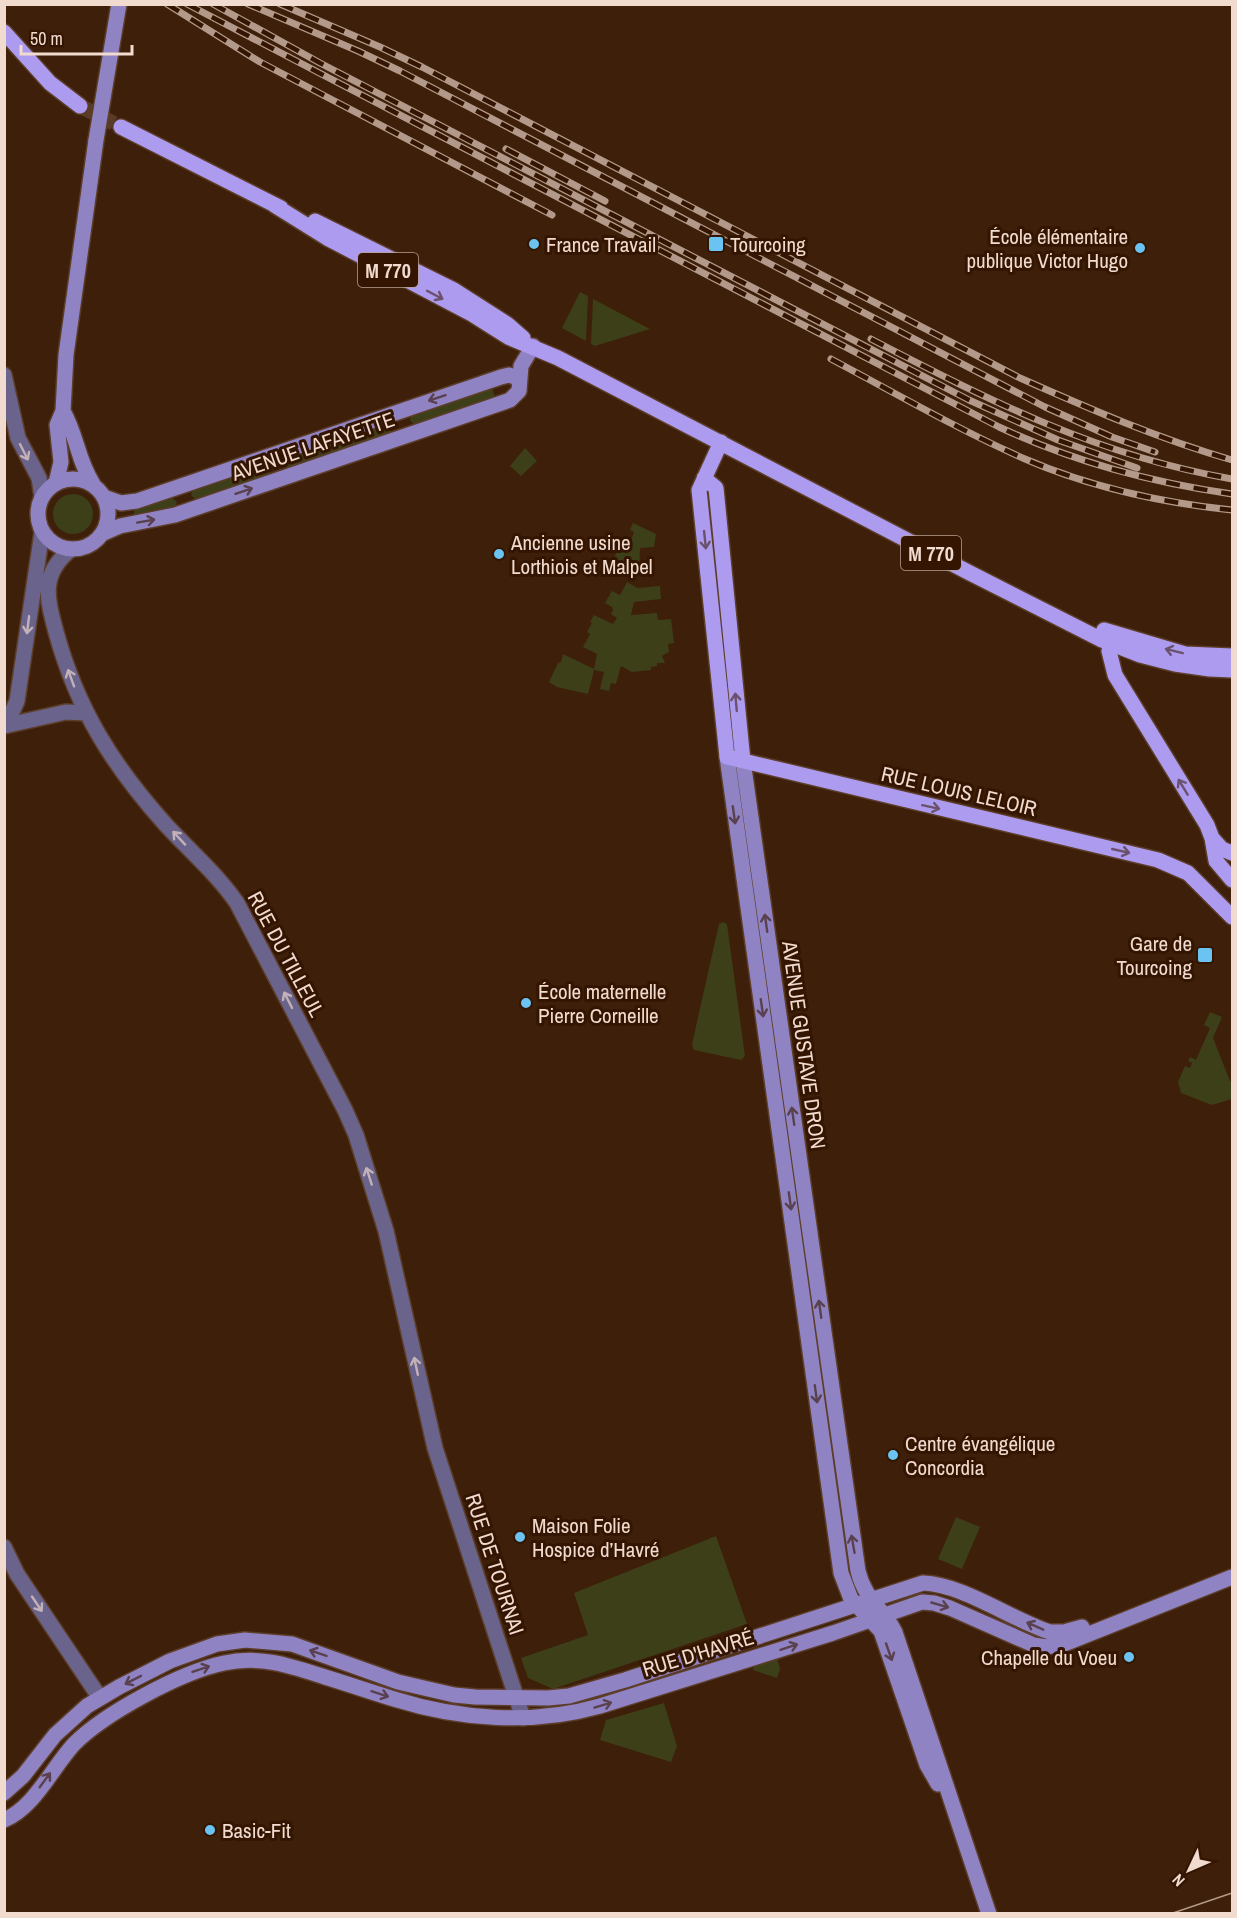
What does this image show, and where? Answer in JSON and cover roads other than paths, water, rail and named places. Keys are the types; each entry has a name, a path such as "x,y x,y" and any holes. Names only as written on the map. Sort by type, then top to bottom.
{"main road":[{"path":"63,411 71,425 81,465 104,497 109,517 104,533 89,546 70,550 56,545 42,532 38,516 42,497 56,483 61,462 57,425 63,411 66,355 96,140 119,4"},
{"path":"4,33 50,83 80,106"},
{"name":"M 770","path":"121,127 274,205 349,237 454,290 507,324 532,346 721,442 1038,609 1112,639"},
{"name":"AVENUE LAFAYETTE","path":"104,533 120,526 175,515 502,404 516,396 519,391 521,366 532,346"},
{"name":"AVENUE LAFAYETTE","path":"104,497 121,503 137,501 501,376 508,375 520,379"},
{"name":"AVENUE GUSTAVE DRON","path":"721,442 699,490 727,757 841,1573 849,1595 863,1602"},
{"name":"AVENUE GUSTAVE DRON","path":"704,478 716,488 737,723 849,1519 863,1602"},
{"path":"56,483 73,479 93,484"},
{"path":"1112,639 1185,654 1233,656"},
{"path":"1112,639 1140,655 1186,667 1233,670"},
{"path":"1112,639 1109,655 1113,669 1207,825 1216,861 1233,880"},
{"name":"RUE LOUIS LELOIR","path":"727,757 1149,857 1180,868 1231,910"},
{"path":"1212,838 1222,849 1233,853"},
{"path":"1150,1608 1233,1577"},
{"name":"RUE D'HAVRÉ","path":"4,1793 23,1776 55,1735 77,1714 100,1698 187,1653 217,1644 245,1640 292,1644 398,1682 440,1693 516,1699 548,1698 577,1694 917,1584 931,1583 958,1592 1045,1631 1056,1633 1081,1627 1129,1608 1150,1608"},
{"path":"863,1602 877,1617 927,1765 955,1812 989,1914"},
{"name":"RUE D'HAVRÉ","path":"4,1820 12,1817 27,1804 75,1744 111,1716 169,1683 197,1670 223,1663 264,1659 398,1700 439,1710 489,1717 523,1718 566,1715 600,1706 922,1602 934,1603 1034,1645 1046,1647 1064,1644 1150,1608"},
{"path":"100,1698 111,1716"}],"street":[{"path":"4,375 18,438 39,478 42,497"},
{"path":"4,720 14,710 17,701 42,532"},
{"name":"RUE DU TILLEUL","path":"70,550 58,560 50,573 48,593 61,650 86,713 139,793 220,880 247,919 351,1121 386,1231 429,1423"},
{"path":"4,726 66,712 86,713"},
{"name":"RUE DE TOURNAI","path":"429,1423 459,1525 523,1718"},
{"path":"4,1547 11,1575 100,1698"}],"tunnel":[{"path":"80,106 121,127"}],"tram line":[{"path":"1170,1914 1232,1893"}],"railway":[{"path":"167,4 260,62 552,215"},
{"path":"187,4 999,427 1056,451 1113,469 1142,477 1232,494"},
{"path":"213,4 320,63 969,400 1058,440 1137,468"},
{"path":"248,4 400,71 1045,407 1112,437 1155,452"},
{"path":"280,4 422,67 1020,378 1151,433 1232,460"},
{"path":"506,149 605,201"},
{"path":"871,339 959,384 1046,424 1136,456 1232,479"},
{"path":"831,359 976,436 1050,469 1101,486 1153,498 1232,510"}],"place":[{"name":"France Travail","path":"534,244"},
{"name":"Tourcoing","path":"716,244"},
{"name":"École élémentaire publique Victor Hugo","path":"1140,248"},
{"name":"Ancienne usine Lorthiois et Malpel","path":"499,554"},
{"name":"Gare de Tourcoing","path":"1205,955"},
{"name":"École maternelle Pierre Corneille","path":"526,1003"},
{"name":"Centre évangélique Concordia","path":"893,1455"},
{"name":"Maison Folie Hospice d’Havré","path":"520,1537"},
{"name":"Chapelle du Voeu","path":"1129,1657"},
{"name":"Basic-Fit","path":"210,1830"}]}
